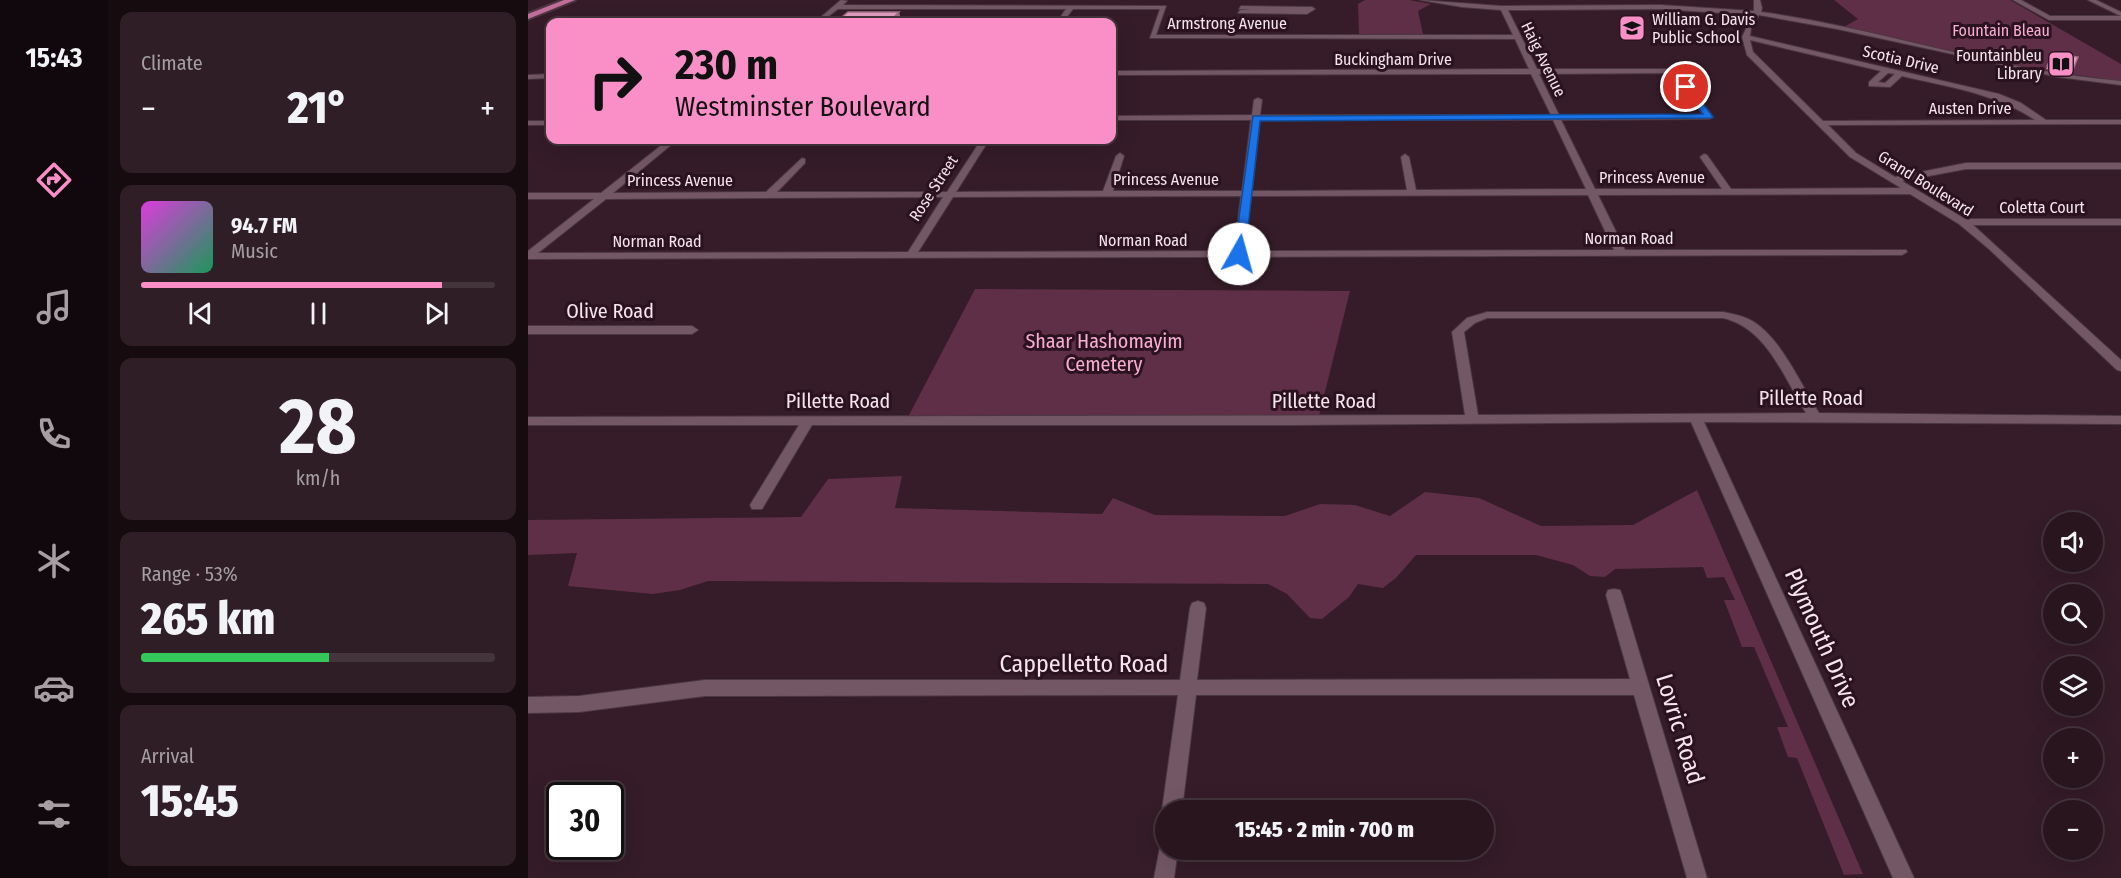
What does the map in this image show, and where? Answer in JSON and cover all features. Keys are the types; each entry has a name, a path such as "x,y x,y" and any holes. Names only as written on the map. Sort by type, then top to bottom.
{"main road":[{"path":"528,16 571,0"}],"street":[{"path":"823,18 846,0"},
{"path":"1423,0 1503,7 1684,7 1757,13 2054,74 2121,83"},
{"path":"1745,37 1747,25 1759,8 1757,0"},
{"path":"2016,0 2049,18 2121,16"},
{"path":"2091,0 2121,16"},
{"name":"Armstrong Avenue","path":"837,7 1164,6 1152,37 1235,35 1517,37"},
{"path":"1242,6 1312,9 1307,12 1242,6"},
{"path":"1238,22 1242,6"},
{"path":"1063,18 1071,7"},
{"name":"Haig Avenue","path":"1503,7 1621,253"},
{"name":"Scotia Drive","path":"1745,37 1996,96 2018,105 2044,123"},
{"name":"Grand Boulevard","path":"1745,37 1750,53 1853,156 1963,222 1993,247 2121,367"},
{"path":"1887,70 1872,84 1887,85 1901,73"},
{"name":"Buckingham Drive","path":"1116,73 1674,71 1709,117 1556,117"},
{"path":"528,74 546,74"},
{"path":"1239,254 1258,100"},
{"path":"528,117 546,117"},
{"path":"1116,118 1556,117"},
{"name":"Austen Drive","path":"1820,123 2121,122"},
{"path":"528,123 546,123"},
{"path":"528,256 668,144"},
{"name":"Rose Street","path":"911,255 982,144"},
{"path":"1107,194 1120,156"},
{"path":"1406,157 1412,193"},
{"path":"1704,157 1729,192"},
{"path":"769,195 802,161"},
{"path":"1892,180 1966,166 2121,166"},
{"name":"Princess Avenue","path":"528,196 1912,191"},
{"name":"Coletta Court","path":"1963,222 2121,222"},
{"name":"Norman Road","path":"528,256 1902,252"},
{"path":"1472,419 1458,332 1463,324 1473,318 1487,315 1723,315 1737,318 1764,334 1815,417"},
{"name":"Olive Road","path":"528,330 692,330"},
{"name":"Pillette Road","path":"528,421 1695,417 2121,420"},
{"name":"Plymouth Drive","path":"1695,417 1905,878"},
{"path":"757,505 808,421"},
{"name":"Lovric Road","path":"1614,595 1697,878"},
{"path":"1174,800 1198,608"},
{"name":"Cappelletto Road","path":"528,705 579,704 705,688 1641,687"},
{"path":"1164,878 1166,860"}],"green space":[{"path":"1365,0 1409,0 1431,4 1418,11 1423,34 1359,34 1358,4"},
{"name":"Fountain Bleau","path":"1834,0 2010,0 2121,64 2121,81 2039,70 1842,28 1858,19"},
{"name":"Shaar Hashomayim Cemetery","path":"975,289 1350,291 1319,416 908,417"},
{"path":"902,476 895,508 1102,514 1113,498 1155,515 1285,516 1320,504 1355,505 1390,516 1425,492 1479,498 1541,526 1633,525 1697,490 1863,874 1844,875 1797,758 1788,757 1777,727 1788,727 1754,647 1742,647 1724,600 1735,600 1724,577 1707,578 1703,567 1615,569 1605,577 1590,576 1573,565 1536,555 1416,555 1396,578 1383,588 1358,584 1349,597 1322,619 1310,618 1287,594 1268,584 708,581 680,590 653,594 568,586 577,553 528,555 528,520 801,517 828,479"}],"building":[{"path":"848,12 899,12 893,18 841,18"},
{"name":"Fountainbleu Library","path":"2054,53 2078,57 2073,70 2047,66"}],"place":[{"name":"William G. Davis Public School","path":"1632,28"},
{"name":"Fountainbleu Library","path":"2061,64"}],"route":[{"path":"1239,254 1256,118 1709,117 1686,87"}]}
